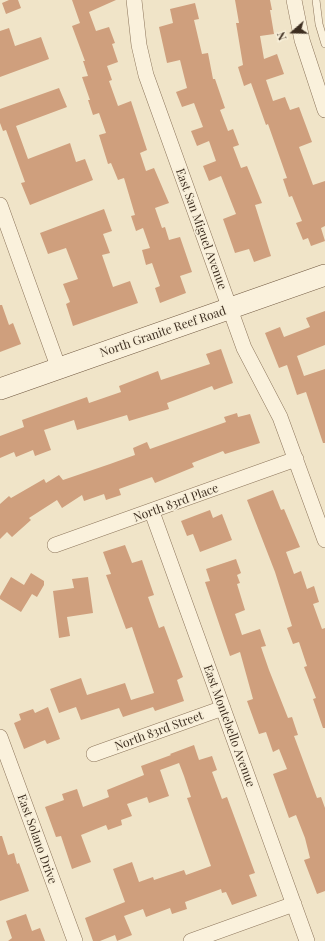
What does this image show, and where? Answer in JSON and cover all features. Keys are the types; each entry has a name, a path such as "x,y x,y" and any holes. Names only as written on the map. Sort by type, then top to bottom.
{"street":[{"name":"East San Miguel Avenue","path":"134,0 138,46 146,75 244,348 280,417 325,540"},
{"path":"294,0 302,40 325,109"},
{"path":"0,205 59,369"},
{"name":"North Granite Reef Road","path":"0,389 325,275"},
{"name":"North 83rd Place","path":"55,545 152,512 296,459"},
{"name":"East Montebello Avenue","path":"152,512 307,941"},
{"name":"North 83rd Street","path":"94,754 223,708"},
{"name":"East Solano Drive","path":"0,736 75,941"},
{"path":"191,941 294,904"}],"lane":[{"path":"316,0 319,24 325,44"}],"building":[{"path":"9,0 18,0 21,8 6,14 2,3"},
{"path":"72,0 116,0 89,12 96,31 109,27 115,43 112,44 118,62 107,66 112,80 109,81 118,106 131,101 147,150 140,153 146,171 154,168 169,203 155,208 162,228 165,227 169,240 180,237 192,272 180,276 186,293 160,303 155,288 160,286 152,263 146,265 142,250 150,248 143,228 136,231 131,216 135,215 124,178 118,180 111,163 108,164 99,135 106,133 99,113 93,115 88,100 90,100 82,77 88,76 83,61 85,61 72,26 80,23"},
{"path":"235,0 270,0 274,34 260,36 264,59 277,54 284,74 266,80 273,101 285,97 290,110 299,107 312,142 299,147 313,185 325,181 325,226 321,228 325,241 311,246 308,238 303,240 296,223 302,221 292,196 289,197 283,179 287,178 268,124 266,125 251,83 244,86 238,67 243,65 236,23 239,23"},
{"path":"195,3 199,19 194,20 202,54 208,53 213,79 215,79 225,108 220,110 228,131 233,129 239,145 233,147 241,168 247,166 262,203 255,205 271,256 254,262 249,249 235,253 223,219 236,214 221,176 209,181 203,166 216,161 209,141 197,146 191,131 203,127 194,103 182,107 176,92 187,88 180,60 167,63 159,27 173,23 170,9"},
{"path":"9,28 15,46 41,37 49,59 0,77 0,31"},
{"path":"59,88 67,107 16,126 28,159 70,143 76,162 85,159 93,180 30,205 21,183 25,182 6,130 3,131 0,123 0,109"},
{"path":"104,209 112,231 103,234 110,253 102,255 113,287 130,281 138,303 73,326 66,304 70,302 63,284 78,279 66,248 48,254 40,233"},
{"path":"0,305 2,305 9,325 13,323 21,344 0,352"},
{"path":"325,311 325,345 297,356 304,376 325,369 325,443 323,443 306,392 297,395 287,365 279,368 265,333 280,327 284,337 310,327 306,318"},
{"path":"221,349 233,383 214,390 212,386 167,403 169,409 129,421 127,415 77,430 74,420 44,430 51,450 35,456 33,450 16,457 14,452 0,458 0,436 24,427 22,420 87,397 89,403 121,392 119,386 158,371 161,380 210,364 206,354"},
{"path":"237,413 238,417 250,414 260,443 225,454 223,451 192,463 194,467 155,483 152,477 119,489 121,495 106,500 104,494 84,501 82,495 62,508 57,500 29,518 31,520 12,537 7,532 0,539 0,504 9,496 11,498 44,479 46,483 59,475 63,480 135,455 133,448 147,442 150,449 226,422 224,417"},
{"path":"273,490 281,510 284,509 300,547 286,552 294,574 301,571 307,589 314,586 319,602 313,604 322,629 325,628 325,728 323,728 313,699 316,698 304,667 307,666 299,642 293,644 287,628 292,626 275,572 247,500"},
{"path":"210,510 213,518 222,514 232,540 200,552 193,534 187,536 181,521"},
{"path":"125,545 132,563 142,560 154,595 148,597 159,628 164,626 183,677 177,680 184,701 155,711 153,707 123,717 119,708 81,720 76,707 59,713 50,689 81,678 87,695 125,683 131,700 154,693 132,627 126,629 106,575 111,574 103,552"},
{"path":"236,559 241,573 237,575 240,583 237,584 245,610 235,614 242,635 260,629 266,646 261,647 269,670 288,718 292,717 298,735 294,736 317,798 321,797 325,808 325,891 317,894 304,860 310,858 305,838 296,815 289,818 273,774 287,769 279,749 273,752 266,732 259,734 247,701 253,699 240,652 230,656 205,582 210,581 206,569"},
{"path":"31,573 44,581 44,585 37,597 32,594 21,612 0,599 0,596 11,577 24,585"},
{"path":"88,577 93,613 67,617 70,636 59,638 53,591 74,588 72,579"},
{"path":"48,707 60,739 47,744 45,740 24,749 14,723 21,720 19,714 33,709 35,713"},
{"path":"194,745 199,760 212,756 217,770 212,772 222,799 227,797 255,873 249,875 257,896 232,905 226,892 222,893 221,889 185,902 187,909 172,914 170,908 146,917 143,909 124,916 132,935 117,941 115,935 100,941 93,941 85,918 125,902 113,869 132,862 139,882 153,877 154,880 184,870 186,875 211,866 187,798 191,797 184,776 179,763 160,770 169,796 149,803 147,797 127,804 132,816 121,820 122,825 108,830 106,825 81,835 91,862 72,869 61,836 56,837 45,807 64,800 62,794 77,789 83,807 109,797 107,790 144,775 141,766"},
{"path":"0,836 2,836 8,855 14,853 17,864 19,863 29,891 0,901"},
{"path":"26,914 32,931 40,928 45,941 8,941 12,938 6,921"}]}
